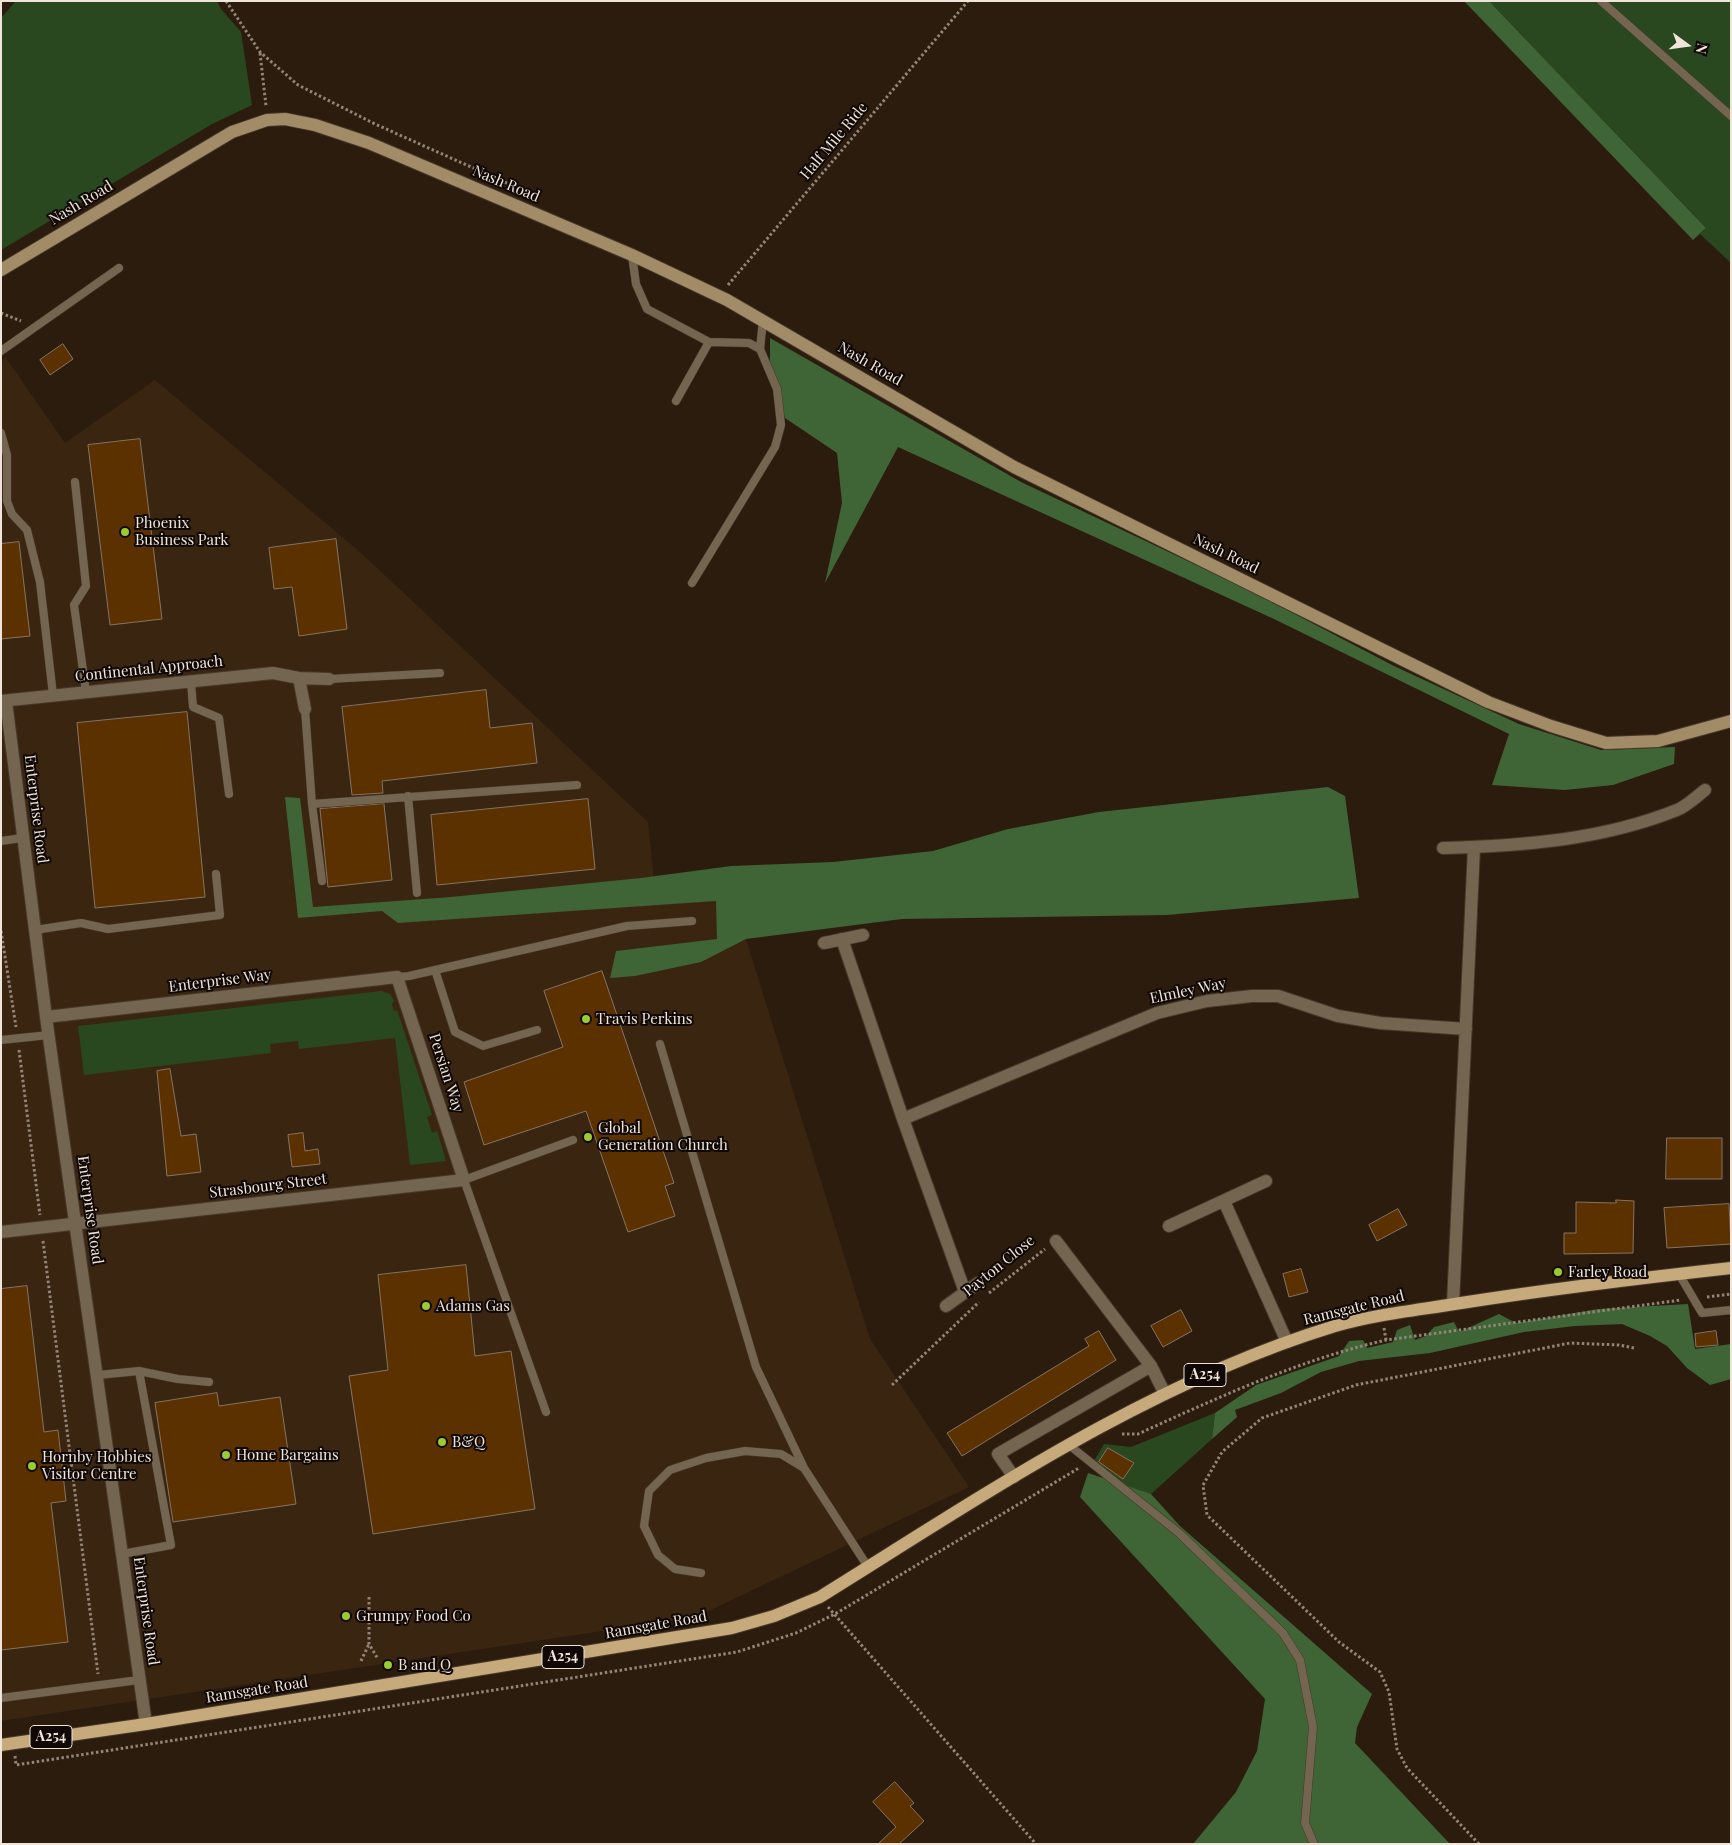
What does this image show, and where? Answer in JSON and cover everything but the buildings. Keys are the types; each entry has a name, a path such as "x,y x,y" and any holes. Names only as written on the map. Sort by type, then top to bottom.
{"main road":[{"name":"Ramsgate Road","path":"1,1745 146,1724 732,1628 774,1616 820,1597 1069,1445 1165,1394 1228,1365 1287,1342 1336,1326 1381,1316 1453,1304 1533,1291 1731,1268"}],"street":[{"name":"Nash Road","path":"1,270 232,132 267,120 300,121 369,143 632,256 727,300 1014,467 1488,702 1551,726 1606,743 1658,741 1731,721"},
{"name":"Continental Approach","path":"4,701 273,673 299,678 329,679"},
{"path":"299,678 305,709"},
{"name":"Enterprise Road","path":"4,701 46,1017 146,1724"},
{"path":"1442,848 1542,843 1606,832 1678,809 1705,790"},
{"path":"1453,1304 1474,847"},
{"path":"824,943 863,934"},
{"path":"842,939 903,1119 965,1292"},
{"name":"Enterprise Way","path":"46,1017 397,976"},
{"name":"Persian Way","path":"397,976 464,1180"},
{"name":"Elmley Way","path":"903,1119 1157,1012 1207,1001 1252,996 1278,996 1338,1016 1380,1023 1466,1029"},
{"name":"Strasbourg Street","path":"1,1232 464,1180"},
{"path":"1169,1226 1266,1181"},
{"path":"1224,1201 1287,1342"},
{"name":"Payton Close","path":"1056,1241 1150,1366 1165,1394"},
{"path":"946,1306 978,1283"},
{"path":"1014,1477 998,1454 1150,1366"}],"lane":[{"path":"1601,1 1731,116"},
{"path":"632,256 636,284 646,309 709,342 749,344 760,349"},
{"path":"1,350 119,268"},
{"path":"692,583 775,447 781,425 777,389 760,349 763,320"},
{"path":"676,401 709,342"},
{"path":"1,433 7,455 7,502 12,514 27,530 40,582 53,695"},
{"path":"75,482 86,586 74,606 86,692"},
{"path":"329,679 440,673"},
{"path":"191,682 193,707 219,718 229,794"},
{"path":"305,709 312,804 322,881"},
{"path":"312,804 577,785"},
{"path":"408,796 417,893"},
{"path":"1,841 22,838"},
{"path":"35,930 81,923 108,928 220,915 216,874"},
{"path":"397,976 435,970 627,926 692,921"},
{"path":"435,970 455,1032 483,1046 537,1030"},
{"path":"1,1040 49,1035"},
{"path":"660,1044 756,1367 804,1468 868,1567"},
{"path":"546,1412 464,1180 573,1140"},
{"path":"1679,1274 1702,1313 1731,1310"},
{"path":"98,1376 139,1371 178,1379 209,1382"},
{"path":"122,1554 170,1545 139,1371"},
{"path":"1069,1445 1179,1533 1283,1633 1300,1660 1313,1727 1305,1823 1314,1844"},
{"path":"701,1573 675,1569 658,1555 644,1526 649,1491 670,1470 706,1458 746,1451 781,1454 804,1468"},
{"path":"1,1698 139,1680"}],"path":[{"path":"226,1 260,52 298,85 375,124 526,192"},
{"name":"Half Mile Ride","path":"727,300 728,283 968,1"},
{"path":"260,52 267,120"},
{"path":"1,313 35,327"},
{"path":"1,931 42,1228 99,1684"},
{"name":"Payton Close","path":"892,1385 984,1297 1056,1241"},
{"path":"1479,1844 1407,1768 1397,1749 1389,1692 1380,1672 1338,1642 1207,1514 1202,1485 1222,1452 1262,1418 1356,1385 1570,1343 1620,1345 1634,1348"},
{"path":"361,1661 369,1644 369,1596"},
{"path":"820,1597 1036,1844"},
{"path":"369,1644 378,1659"}],"shaded area":[{"path":"6,358 65,443 155,380 360,552 648,822 655,890 726,887 746,939 870,1339 969,1487 696,1617 1,1721 1,362"}],"green space":[{"path":"16,1 217,1 221,9 241,32 252,105 212,124 1,250 1,18"},
{"path":"1464,1 1489,1 1706,228 1693,240"},
{"path":"1489,1 1731,1 1731,263 1700,234 1706,228"},
{"path":"770,338 1021,482 1249,590 1394,666 1519,724 1601,750 1675,747 1674,764 1613,785 1565,790 1492,785 1509,734 1274,619 898,447 825,583 842,503 837,453 785,418 770,379"},
{"path":"1328,787 1345,796 1359,898 1167,915 902,919 746,939 701,962 635,976 610,978 616,951 717,939 716,901 398,923 382,911 298,918 285,797 300,798 313,907 451,897 641,878 731,866 833,862 933,851 1008,829 1099,812"},
{"path":"381,991 390,994 394,1001 392,1004 394,1011 397,1010 432,1115 427,1117 432,1133 437,1131 446,1161 410,1165 395,1038 299,1049 298,1041 270,1044 271,1053 84,1075 78,1026"},
{"path":"1688,1304 1695,1349 1731,1344 1731,1379 1710,1385 1687,1368 1667,1346 1650,1336 1622,1324 1575,1326 1524,1332 1430,1353 1359,1361 1321,1372 1281,1393 1235,1410 1237,1417 1212,1439 1215,1413 1256,1385 1339,1356 1349,1341 1363,1340 1367,1348 1393,1342 1397,1330 1410,1325 1415,1340 1426,1336 1434,1327 1454,1322 1459,1332 1499,1314 1516,1323 1598,1309"},
{"path":"1215,1413 1212,1439 1151,1494 1134,1491 1091,1466 1104,1444 1131,1447","holes":["1108,1448 1134,1463 1123,1479 1099,1462"]},
{"path":"1088,1473 1151,1494 1180,1526 1372,1694 1357,1727 1355,1743 1450,1844 1193,1844 1236,1792 1257,1751 1265,1699 1080,1497"}],"place":[{"name":"Phoenix Business Park","path":"125,532"},
{"name":"Travis Perkins","path":"586,1019"},
{"name":"Global Generation Church","path":"588,1137"},
{"name":"Farley Road","path":"1558,1272"},
{"name":"Adams Gas","path":"426,1306"},
{"name":"B&Q","path":"442,1442"},
{"name":"Home Bargains","path":"226,1455"},
{"name":"Hornby Hobbies Visitor Centre","path":"32,1466"},
{"name":"Grumpy Food Co","path":"346,1616"},
{"name":"B and Q","path":"388,1665"}]}
